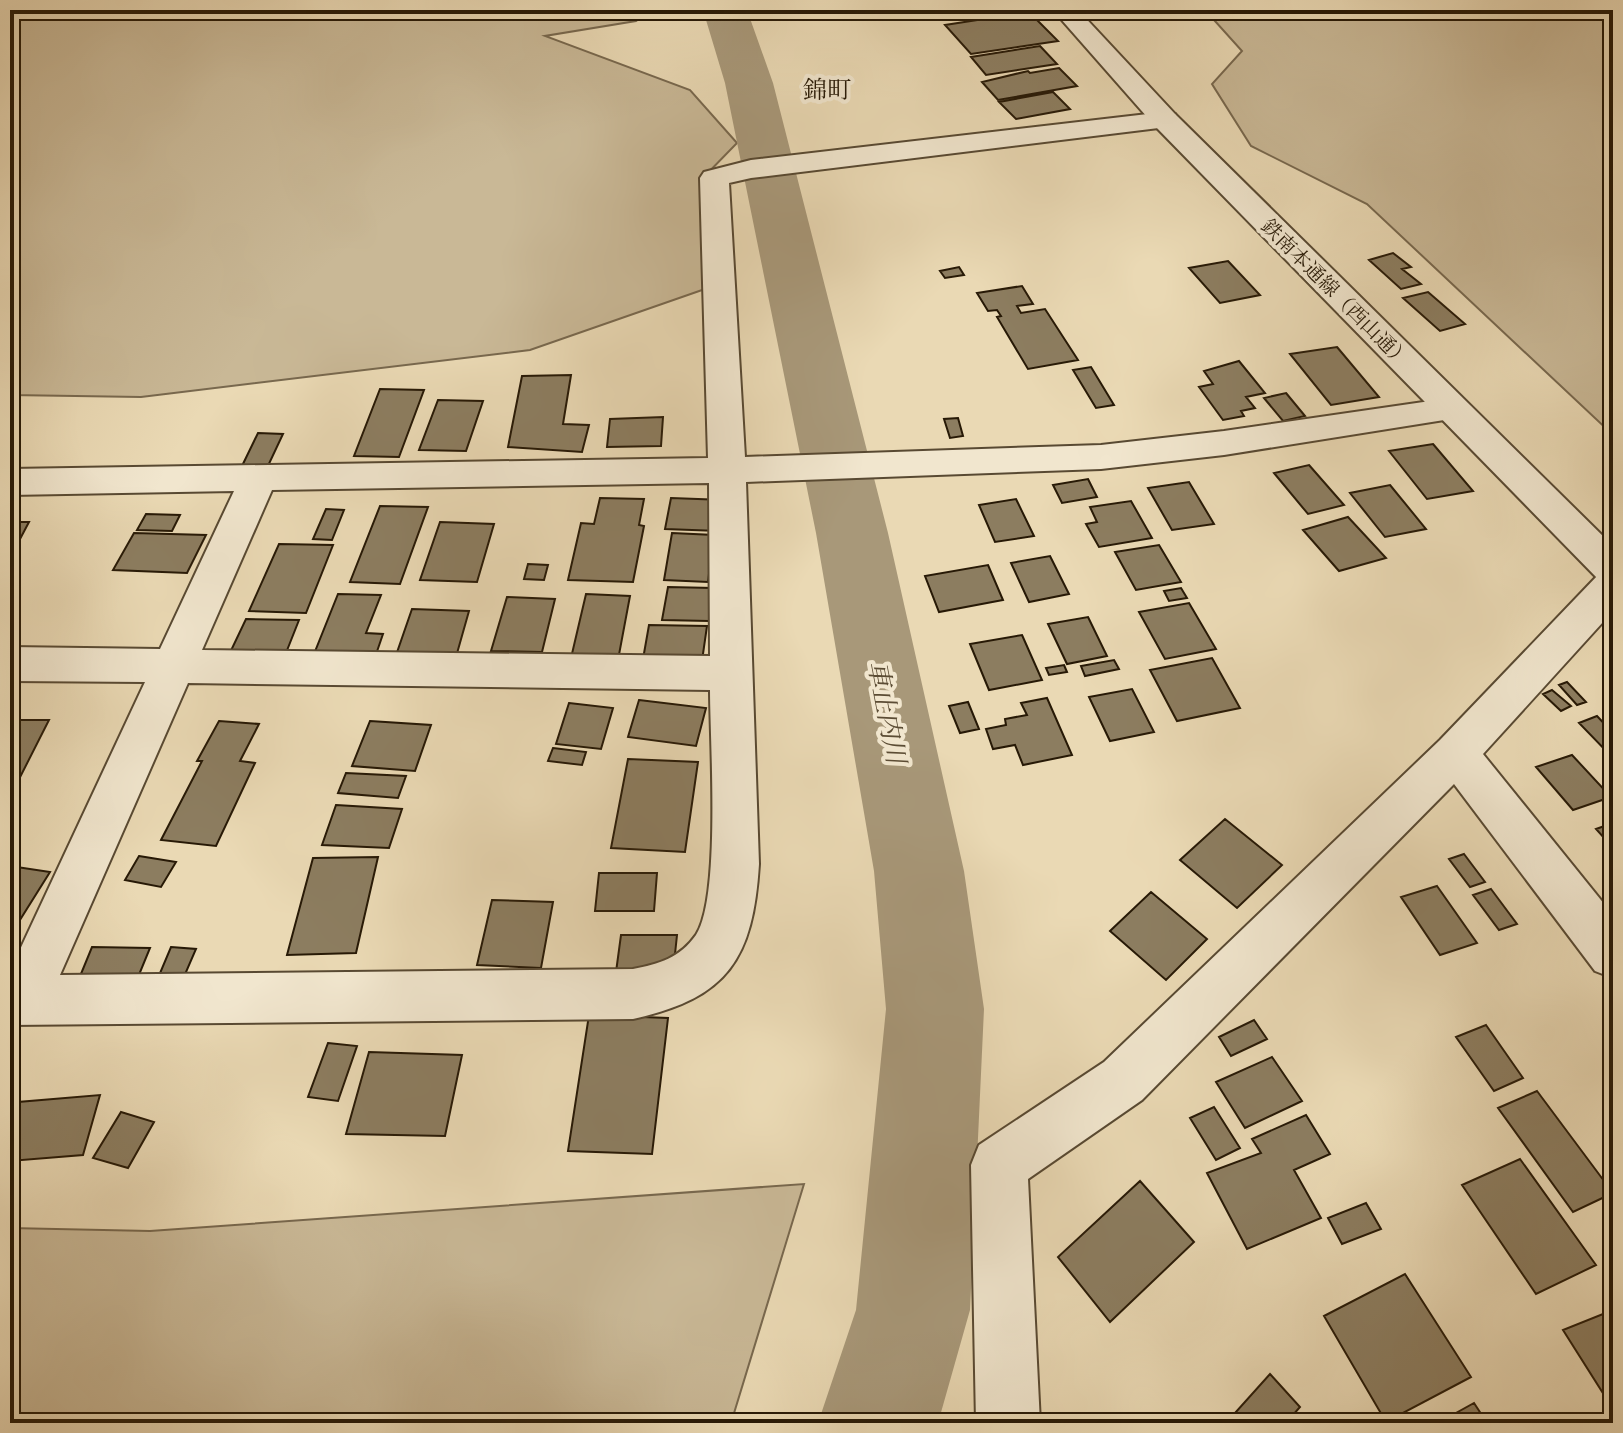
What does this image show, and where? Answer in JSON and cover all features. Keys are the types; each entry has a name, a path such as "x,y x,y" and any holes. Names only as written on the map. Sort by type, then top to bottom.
{"street":[{"name":"鉄南本通線（西山通）","path":"1065,10 1165,120 1613,570"},
{"path":"259,477 174,666 16,1000 633,994 673,985 701,968 717,947 730,920 735,864 727,470 714,178 751,169 1165,120"},
{"path":"10,482 727,470 1101,457 1224,443 1451,409"},
{"path":"1008,1423 999,1165 1123,1081 1456,753 1613,585"},
{"path":"10,664 731,673"},
{"path":"1456,753 1613,954"}],"shaded area":[{"path":"10,10 651,10 636,21 545,36 690,90 737,143 700,181 705,289 530,350 141,397 10,395"},
{"path":"1205,10 1613,10 1613,435 1367,204 1251,146 1212,84 1242,51"},
{"path":"804,1184 731,1423 10,1423 10,1228 150,1231"}],"building":[{"path":"1154,10 1189,10 1195,15 1178,17"},
{"path":"1029,12 1058,41 971,54 945,25"},
{"path":"1040,46 1057,64 986,75 971,57"},
{"path":"1059,68 1077,86 998,100 982,82 1028,71"},
{"path":"1053,92 1070,109 1016,119 999,102"},
{"path":"1393,253 1411,267 1402,269 1421,284 1401,289 1369,260"},
{"path":"1228,261 1260,295 1220,303 1189,268"},
{"path":"959,267 964,275 945,278 940,271"},
{"path":"1022,286 1033,304 1017,306 1021,313 1045,309 1078,360 1028,369 997,317 1001,316 997,310 988,311 977,293"},
{"path":"1428,292 1465,324 1440,331 1403,298"},
{"path":"1337,347 1379,397 1331,405 1290,354"},
{"path":"1239,361 1265,393 1246,397 1255,408 1241,411 1244,416 1223,420 1199,387 1213,384 1204,371"},
{"path":"1091,367 1114,405 1096,408 1073,370"},
{"path":"571,375 563,424 589,425 582,452 508,447 522,376"},
{"path":"380,389 424,390 399,457 354,456"},
{"path":"1286,393 1305,416 1283,421 1264,398"},
{"path":"438,400 483,401 466,451 419,450"},
{"path":"663,417 661,446 607,447 610,419"},
{"path":"958,418 963,436 950,438 944,419"},
{"path":"258,433 283,434 267,468 241,468"},
{"path":"1433,444 1473,491 1427,499 1389,451"},
{"path":"1309,465 1344,505 1308,514 1274,473"},
{"path":"1088,479 1097,497 1062,503 1053,485"},
{"path":"1189,482 1214,524 1172,530 1148,488"},
{"path":"1390,485 1426,529 1385,537 1350,493"},
{"path":"600,498 644,499 639,525 644,526 633,582 568,580 581,523 594,524"},
{"path":"671,498 724,500 719,531 665,529"},
{"path":"1016,499 1034,536 995,542 979,505"},
{"path":"1131,501 1152,538 1099,547 1086,524 1097,522 1090,507"},
{"path":"380,506 428,507 400,584 350,582"},
{"path":"326,509 344,510 332,540 313,539"},
{"path":"146,514 180,515 172,531 137,530"},
{"path":"1348,517 1386,558 1339,571 1303,530"},
{"path":"10,522 29,522 10,558"},
{"path":"440,522 494,524 477,582 420,580"},
{"path":"134,533 206,535 187,573 113,570"},
{"path":"672,533 714,535 708,582 664,580"},
{"path":"279,544 333,545 306,613 249,611"},
{"path":"1159,545 1181,582 1136,590 1115,552"},
{"path":"1050,556 1069,594 1029,602 1011,563"},
{"path":"528,564 548,565 544,580 524,579"},
{"path":"988,565 1003,600 939,612 925,576"},
{"path":"668,587 713,588 709,621 662,620"},
{"path":"1181,588 1187,598 1169,601 1164,591"},
{"path":"338,594 381,595 366,633 383,634 372,666 310,664"},
{"path":"586,594 630,596 618,660 571,658"},
{"path":"507,597 555,599 542,652 491,651"},
{"path":"1189,603 1216,649 1165,659 1139,612"},
{"path":"412,609 469,611 454,664 394,661"},
{"path":"1088,617 1107,656 1067,664 1048,624"},
{"path":"246,619 299,620 282,663 226,661"},
{"path":"649,625 707,626 702,661 643,659"},
{"path":"1022,635 1042,680 989,690 970,644"},
{"path":"1212,658 1240,708 1177,721 1150,670"},
{"path":"1114,660 1119,669 1085,676 1081,666"},
{"path":"1064,665 1067,672 1049,675 1046,668"},
{"path":"1567,682 1586,702 1577,705 1559,685"},
{"path":"1132,689 1154,732 1110,741 1089,697"},
{"path":"1552,690 1571,706 1561,711 1543,694"},
{"path":"1047,698 1072,755 1023,765 1015,745 993,749 986,729 1006,725 1005,719 1027,715 1021,703"},
{"path":"639,700 706,708 696,746 628,737"},
{"path":"968,702 979,729 960,733 949,706"},
{"path":"569,703 613,708 601,749 556,744"},
{"path":"1597,716 1613,733 1613,758 1579,723"},
{"path":"10,720 49,720 12,793 10,793"},
{"path":"219,721 259,724 240,761 255,763 216,846 161,840 202,761 197,761"},
{"path":"370,721 431,725 415,771 352,766"},
{"path":"553,748 586,752 582,765 548,761"},
{"path":"1572,755 1611,797 1573,810 1536,767"},
{"path":"628,759 698,762 685,852 611,848"},
{"path":"346,773 406,776 398,798 338,793"},
{"path":"336,805 402,809 389,848 322,845"},
{"path":"1225,819 1282,865 1237,908 1180,860"},
{"path":"1613,823 1613,848 1596,829"},
{"path":"1464,854 1485,882 1470,887 1449,859"},
{"path":"139,856 176,862 161,887 125,880"},
{"path":"378,857 356,953 287,955 313,858"},
{"path":"10,866 50,872 13,931 10,930"},
{"path":"599,873 657,873 654,911 595,911"},
{"path":"1437,886 1477,943 1440,955 1401,897"},
{"path":"1491,889 1517,924 1499,930 1473,895"},
{"path":"1151,892 1207,939 1166,980 1110,931"},
{"path":"492,900 553,902 541,968 477,965"},
{"path":"621,935 677,935 673,973 616,972"},
{"path":"92,947 150,948 134,987 76,986"},
{"path":"171,947 196,949 180,986 155,985"},
{"path":"589,1015 668,1018 652,1154 568,1151"},
{"path":"1254,1020 1267,1039 1231,1056 1219,1037"},
{"path":"1486,1025 1523,1078 1494,1091 1456,1037"},
{"path":"328,1043 357,1046 338,1101 308,1097"},
{"path":"369,1052 462,1055 445,1136 346,1134"},
{"path":"1272,1057 1302,1101 1245,1128 1216,1082"},
{"path":"1537,1091 1613,1193 1573,1212 1498,1108"},
{"path":"100,1095 83,1155 10,1161 10,1129 18,1102"},
{"path":"1214,1107 1240,1148 1216,1160 1190,1118"},
{"path":"121,1112 154,1122 128,1168 93,1158"},
{"path":"1306,1115 1330,1154 1294,1170 1321,1218 1247,1249 1207,1173 1261,1153 1252,1139"},
{"path":"1520,1159 1596,1265 1536,1294 1462,1185"},
{"path":"1140,1181 1194,1242 1110,1322 1058,1257"},
{"path":"1366,1203 1381,1229 1342,1244 1328,1218"},
{"path":"1405,1274 1471,1377 1386,1422 1324,1316"},
{"path":"1613,1310 1613,1409 1563,1330"},
{"path":"1270,1374 1300,1407 1286,1423 1226,1423"},
{"path":"1474,1403 1487,1423 1438,1423"}],"waterway":[{"name":"車止内川","path":"725,10 749,83 852,533 919,871 935,1009 913,1310 878,1423"}],"district":[{"name":"錦町","path":"827,89"}]}
